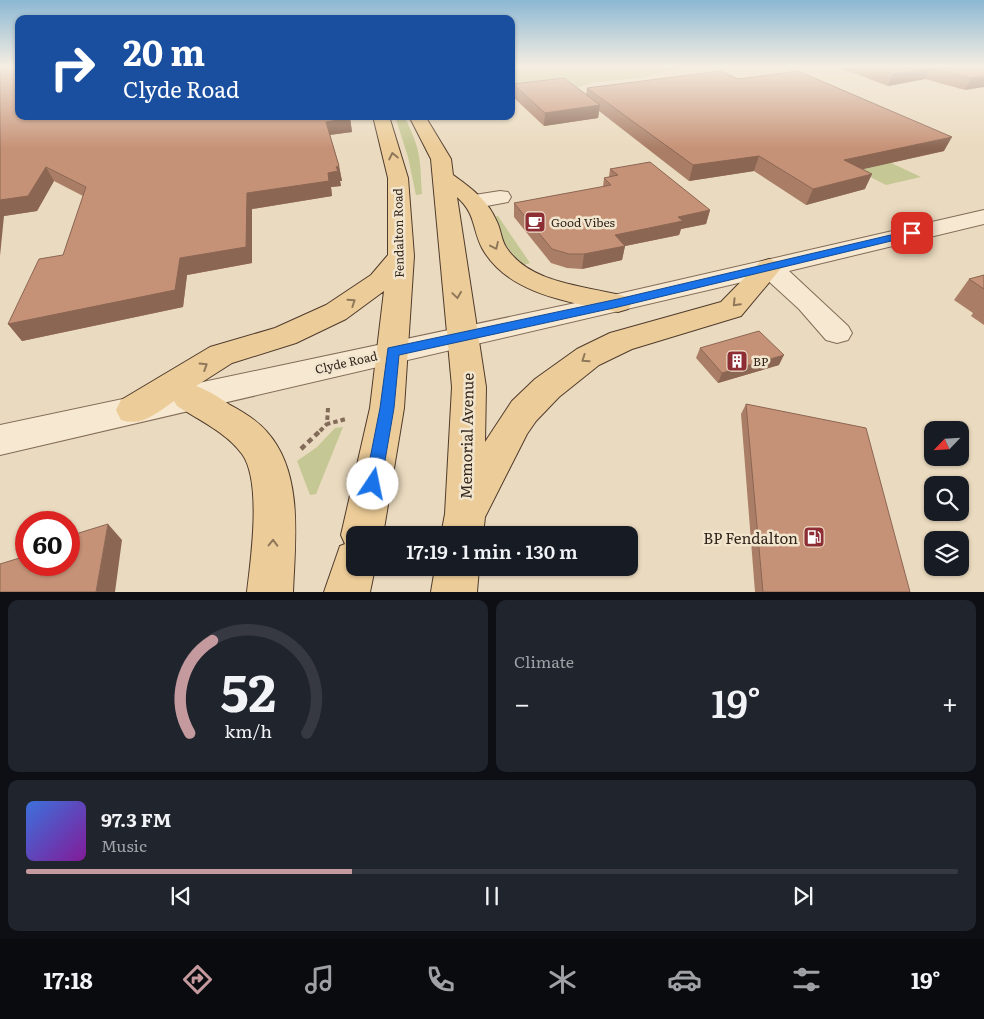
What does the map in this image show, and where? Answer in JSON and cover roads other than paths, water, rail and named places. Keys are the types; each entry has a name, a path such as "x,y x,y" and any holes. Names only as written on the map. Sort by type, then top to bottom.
{"main road":[{"name":"Fendalton Road","path":"382,120 398,178 400,256 392,352"},
{"path":"420,120 441,160 463,336"},
{"path":"443,177 488,199 485,220 495,249 506,262 521,274 565,292 618,303"},
{"path":"133,410 221,355 285,336 336,312 380,281 400,256"},
{"path":"463,525 515,424 524,411 547,388 588,357 621,342 730,309 769,267"},
{"name":"Memorial Avenue","path":"463,336 469,387 463,525"},
{"path":"364,526 387,408 392,352"},
{"path":"190,397 256,444 268,466 274,506 270,592"},
{"path":"347,592 351,576"}],"street":[{"name":"Clyde Road","path":"0,440 618,303 984,216"},
{"path":"769,267 837,333"}],"place":[{"name":"Good Vibes","path":"535,222"},
{"name":"BP","path":"737,361"},
{"name":"BP Fendalton","path":"814,537"}]}
